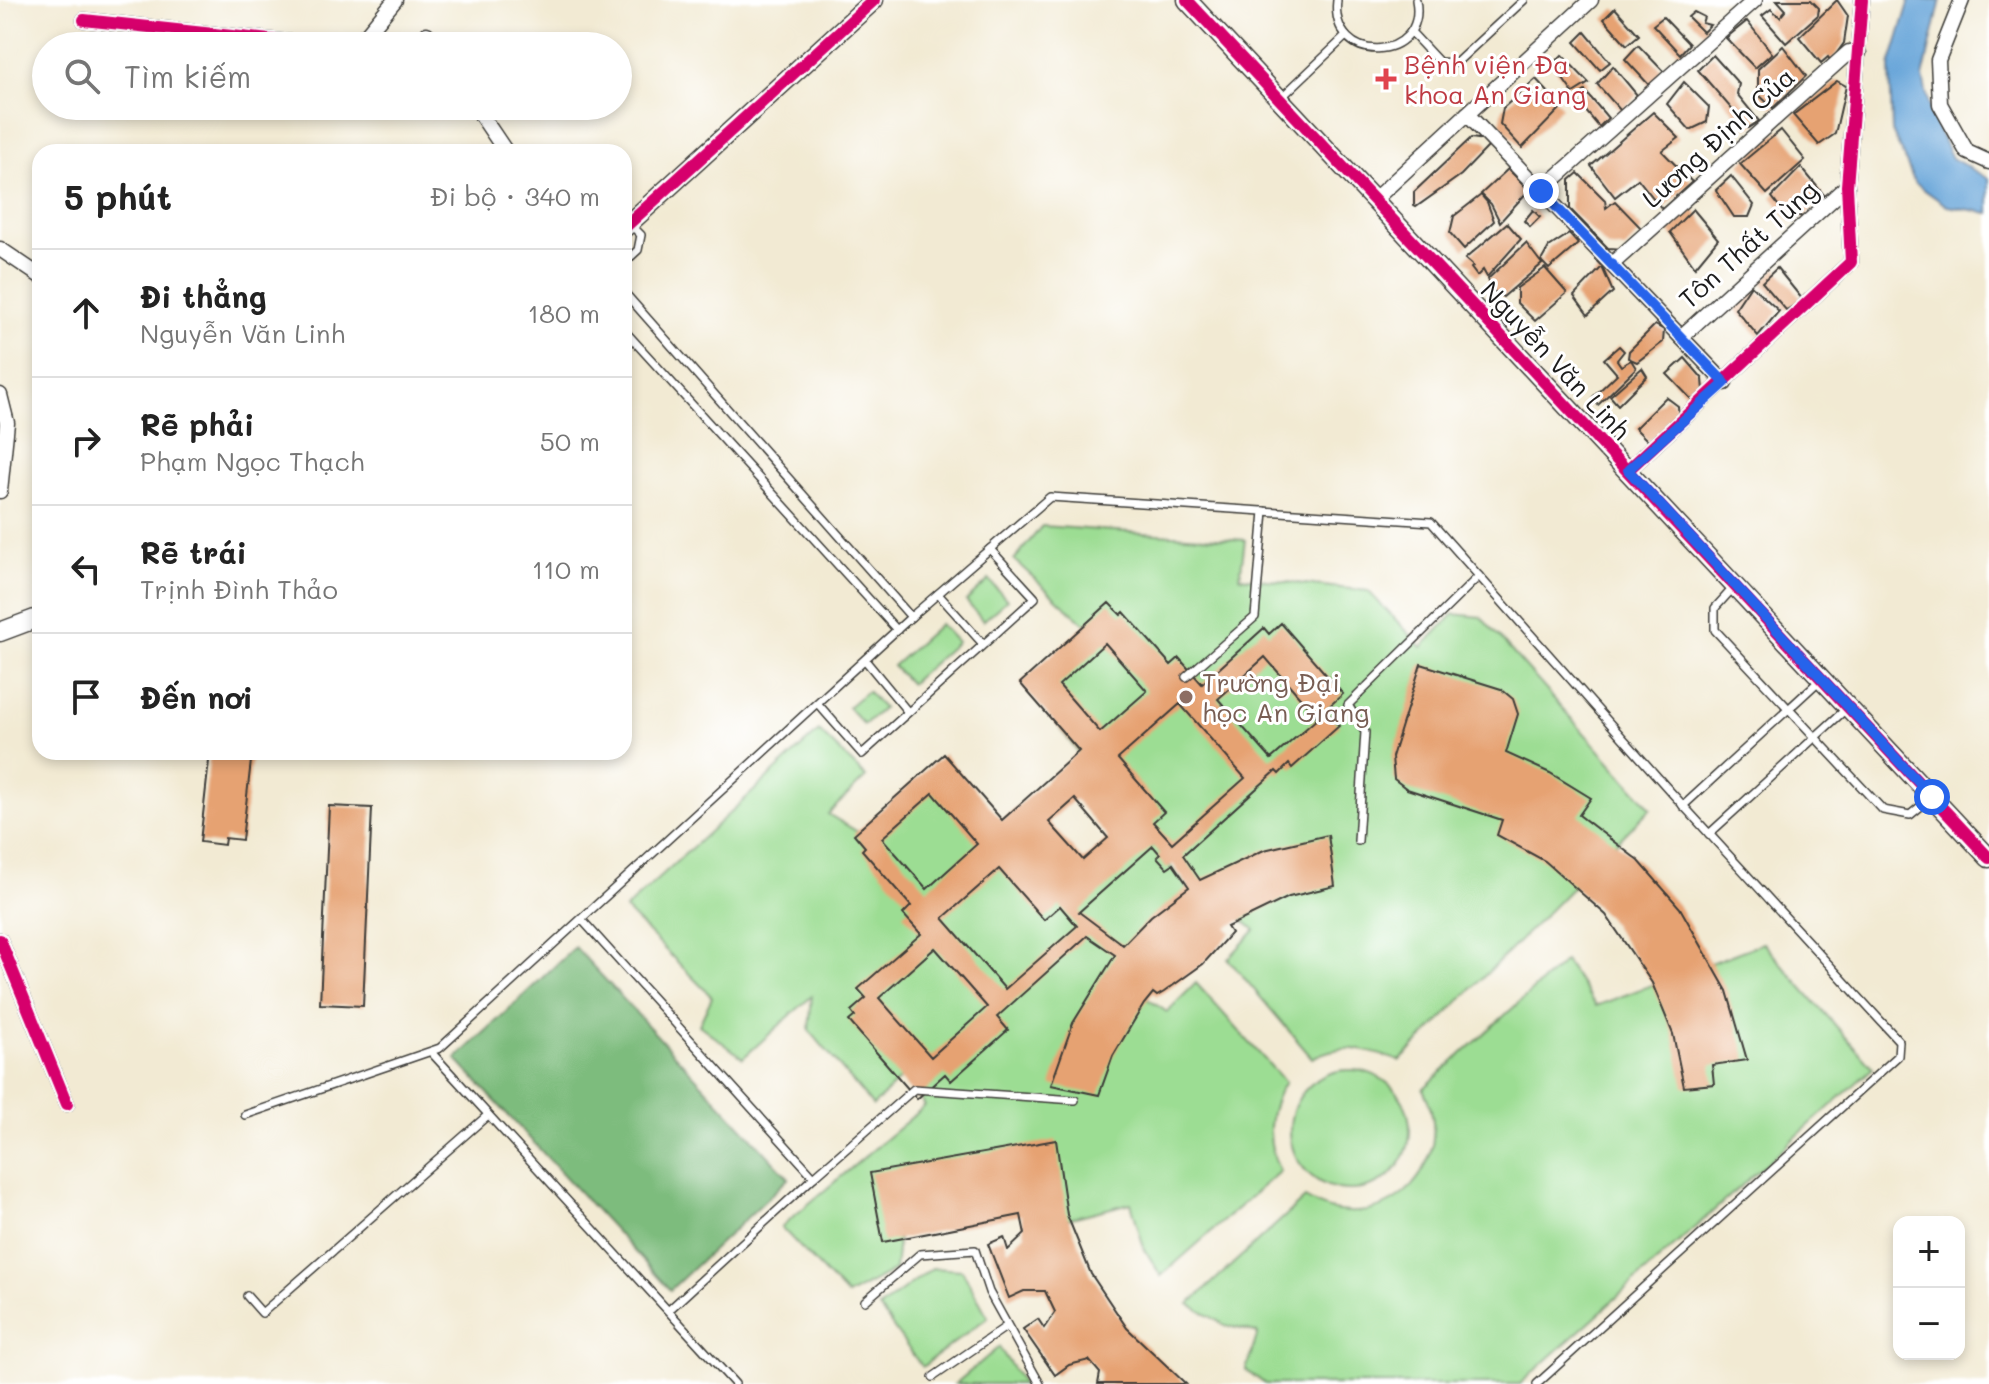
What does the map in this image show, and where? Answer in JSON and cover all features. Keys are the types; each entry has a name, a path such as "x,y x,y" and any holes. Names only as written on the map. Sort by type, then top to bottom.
{"street":[{"path":"369,32 395,0"},
{"path":"632,220 874,0"},
{"name":"Nguyễn Văn Linh","path":"1187,0 1989,858"},
{"path":"1375,199 1591,0"},
{"path":"1541,191 1755,0"},
{"path":"1628,470 1725,383 1851,262 1847,186 1862,0"},
{"path":"1962,0 1938,60 1940,104 1967,152 1989,162"},
{"path":"84,20 195,32"},
{"name":"Lương Định Của","path":"1612,264 1849,52 1859,53"},
{"path":"1467,114 1725,383"},
{"path":"484,120 501,144"},
{"name":"Tôn Thất Tùng","path":"1681,337 1847,186"},
{"path":"0,249 32,271"},
{"path":"0,395 7,423 0,491"},
{"path":"0,632 32,620"},
{"path":"0,940 67,1104"}],"lane":[{"path":"1337,0 1339,24 1346,36 1367,49 1379,50 1402,41 1411,32 1416,19 1416,0"},
{"path":"1411,32 1447,65 1456,63 1514,3 1524,0"},
{"path":"1280,99 1346,36"},
{"path":"632,229 641,235 638,250 632,256"},
{"path":"632,301 911,617"},
{"path":"632,339 897,630"},
{"path":"245,1115 440,1048 583,921 911,617 1050,497 1431,522 1683,806 1899,1041 1898,1056 1537,1384"},
{"path":"1186,677 1255,617 1264,511"},
{"path":"818,704 862,754 1035,598 990,549"},
{"path":"1358,841 1365,732 1348,705 1479,576"},
{"path":"1736,586 1715,608 1715,630 1788,709 1883,810 1910,815 1932,797"},
{"path":"938,594 983,644"},
{"path":"865,660 908,712"},
{"path":"1683,806 1822,678"},
{"path":"1709,834 1849,707"},
{"path":"583,921 814,1177"},
{"path":"431,1052 735,1384"},
{"path":"669,1310 914,1089 1075,1100"},
{"path":"247,1296 262,1313 488,1115"},
{"path":"865,1301 920,1254 975,1250 989,1292 1040,1384"},
{"path":"933,1377 1007,1326"}],"green space":[{"path":"1042,526 1245,540 1240,577 1368,591 1422,647 1454,614 1481,617 1651,808 1400,1061 1356,1049 1335,1050 1312,1058 1228,959 1255,930 1157,849 1196,899 1121,981 1167,1012 1196,983 1285,1082 1275,1103 1270,1126 1272,1149 1280,1171 1161,1276 1144,1248 1131,1203 1051,1223 1024,1186 899,1230 895,1270 847,1296 781,1227 925,1106 905,1074 873,1106 809,1030 812,996 743,1058 699,1025 712,997 625,909 819,731 866,777 828,814 863,835 930,771 1072,883 1153,846 1136,832 1034,693 1097,635 1014,560"},
{"path":"989,580 1007,600 983,621 966,601"},
{"path":"940,624 957,642 910,684 893,666"},
{"path":"867,691 883,708 864,725 848,707"},
{"path":"1763,943 1873,1068 1520,1384 1265,1384 1246,1370 1258,1333 1225,1325 1189,1304 1305,1198 1333,1210 1361,1212 1386,1205 1407,1190 1423,1170 1432,1146 1432,1118 1423,1089 1565,961 1596,1006"},
{"path":"575,947 789,1178 670,1290 456,1059"},
{"path":"1350,1070 1373,1074 1393,1087 1406,1107 1410,1130 1406,1153 1393,1173 1373,1186 1350,1190 1327,1186 1307,1173 1294,1153 1290,1130 1294,1107 1307,1087 1327,1074"},
{"path":"932,1268 962,1270 988,1317 922,1367 879,1308"},
{"path":"999,1347 1023,1384 955,1384"}],"water":[{"path":"1910,0 1941,0 1923,77 1931,115 1952,158 1989,179 1989,213 1947,206 1915,183 1892,131 1890,66"}],"building":[{"path":"1777,0 1811,0 1819,8 1818,15 1786,43 1762,16 1771,9 1780,17 1786,10"},
{"path":"1837,0 1848,16 1844,43 1831,61 1828,57 1821,63 1799,37"},
{"path":"1615,8 1639,35 1627,45 1604,19"},
{"path":"1694,12 1704,17 1702,23 1710,25 1703,32 1688,17"},
{"path":"1663,17 1689,44 1680,54 1653,25"},
{"path":"1747,21 1772,53 1755,68 1726,38"},
{"path":"1585,32 1610,62 1600,70 1575,42"},
{"path":"1638,45 1665,73 1650,86 1625,59"},
{"path":"1783,46 1806,76 1773,108 1758,94 1758,69"},
{"path":"1562,55 1589,83 1573,93 1553,65"},
{"path":"1713,55 1739,84 1737,94 1759,121 1748,128 1698,70"},
{"path":"1613,66 1637,95 1621,111 1597,84"},
{"path":"1536,79 1562,107 1522,148 1500,124 1503,108"},
{"path":"1837,81 1846,86 1835,134 1819,145 1793,115"},
{"path":"1684,82 1709,107 1707,122 1690,130 1667,104"},
{"path":"1585,91 1608,118 1599,127 1575,98"},
{"path":"1653,112 1679,138 1662,151 1692,182 1662,209 1638,179 1615,197 1591,166"},
{"path":"1781,130 1805,160 1767,194 1740,164"},
{"path":"1471,138 1485,140 1490,145 1461,175 1414,206 1414,192"},
{"path":"1801,167 1824,195 1804,218 1798,215 1791,222 1772,197"},
{"path":"1508,169 1529,190 1500,222 1491,204 1481,194"},
{"path":"1578,173 1605,200 1606,208 1615,201 1643,230 1625,249 1608,248 1570,209 1570,180"},
{"path":"1731,176 1754,205 1749,217 1734,217 1716,190"},
{"path":"1481,195 1494,221 1464,249 1450,233 1454,216"},
{"path":"1693,209 1718,239 1695,267 1670,232"},
{"path":"1533,210 1540,217 1530,227 1524,221"},
{"path":"1507,223 1521,239 1487,277 1483,270 1477,276 1471,268 1473,266 1465,259"},
{"path":"1569,234 1578,244 1549,269 1541,261 1549,247"},
{"path":"1526,243 1542,264 1503,297 1492,290 1488,279"},
{"path":"1602,267 1613,292 1588,315 1574,296"},
{"path":"1545,268 1567,293 1535,321 1517,303 1517,288"},
{"path":"1777,268 1803,300 1786,310 1762,282"},
{"path":"1751,285 1779,311 1758,336 1735,309"},
{"path":"1655,325 1664,330 1663,342 1637,362 1628,358 1629,351"},
{"path":"1619,346 1624,351 1617,360 1621,366 1631,360 1636,368 1598,405 1593,397 1617,374 1604,359"},
{"path":"1685,358 1703,379 1704,391 1692,400 1667,374"},
{"path":"1642,368 1647,376 1618,405 1610,396"},
{"path":"1666,397 1678,406 1679,420 1648,441 1635,428"},
{"path":"1109,603 1121,615 1124,612 1171,665 1179,658 1202,684 1264,628 1269,634 1281,623 1343,694 1325,710 1339,726 1292,768 1289,764 1279,774 1276,771 1183,855 1200,880 1264,850 1328,835 1335,886 1289,897 1227,927 1231,933 1203,964 1164,992 1157,996 1153,993 1144,1004 1113,1056 1099,1095 1051,1085 1073,1023 1115,955 1087,936 997,1017 1008,1030 951,1081 945,1074 917,1099 849,1021 855,1016 851,1011 866,998 858,989 921,934 903,914 911,906 862,850 865,847 854,834 944,754 1002,820 1079,751 1020,683","holes":["1105,643 1147,691 1100,732 1059,685","1265,657 1318,718 1271,759 1218,699","1180,704 1245,778 1172,843 1153,822 1164,812 1118,759","933,793 977,844 927,889 882,838","1075,799 1108,838 1083,860 1049,822","1153,846 1160,854 1157,857 1167,868 1173,864 1189,887 1151,916 1123,945 1079,912","999,869 1044,920 1060,906 1077,926 1005,989 943,918","935,948 987,1007 931,1057 879,998"]},
{"path":"1421,664 1501,689 1513,699 1518,714 1506,753 1550,773 1591,798 1579,815 1639,861 1680,908 1727,991 1747,1060 1712,1065 1714,1084 1684,1087 1673,1034 1652,983 1606,915 1545,861 1497,835 1502,820 1407,789 1394,779 1392,757"},
{"path":"209,760 251,760 242,840 225,838 224,845 200,842"},
{"path":"329,806 372,808 363,1006 320,1004"},
{"path":"1056,1140 1067,1215 1091,1274 1127,1328 1186,1384 1098,1384 1100,1373 1089,1360 1069,1365 1055,1375 1023,1329 1038,1319 1044,1328 1055,1312 1045,1291 1024,1291 1009,1298 988,1244 1004,1237 1008,1250 1025,1234 1021,1215 883,1242 870,1173"}],"cycle path":[{"path":"632,221 874,0"},
{"path":"1187,0 1989,858"},
{"path":"1628,470 1851,262 1847,186 1862,0"},
{"path":"84,20 195,32"},
{"path":"0,940 67,1104"}],"place":[{"name":"Bệnh viện Đa khoa An Giang","path":"1386,79"},
{"name":"Trường Đại học An Giang","path":"1186,697"}],"route":[{"path":"1541,191 1725,383 1628,470 1932,797"}]}
